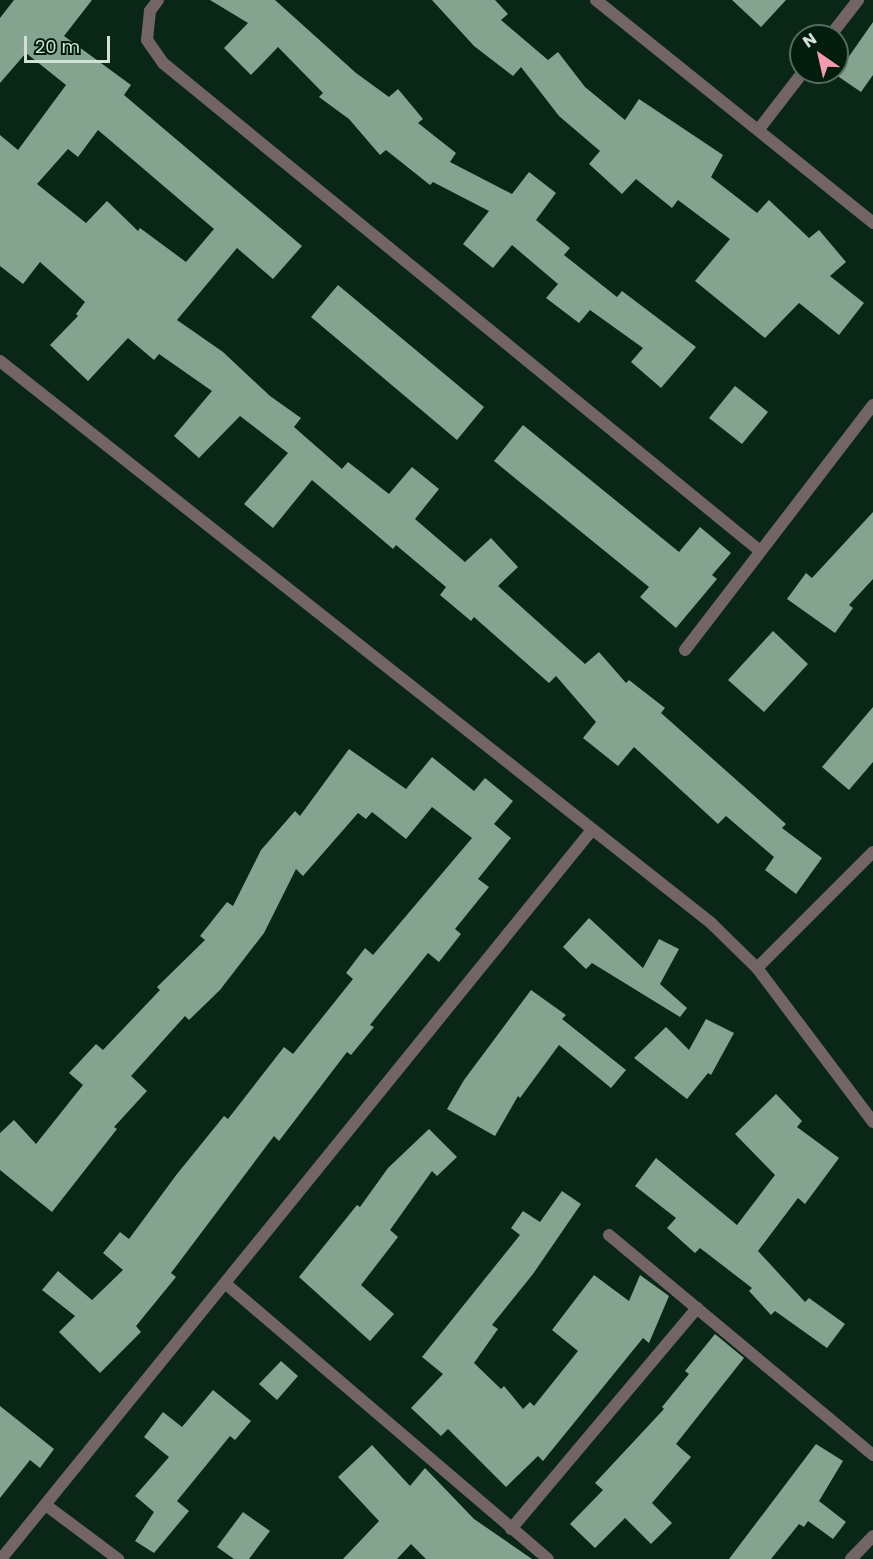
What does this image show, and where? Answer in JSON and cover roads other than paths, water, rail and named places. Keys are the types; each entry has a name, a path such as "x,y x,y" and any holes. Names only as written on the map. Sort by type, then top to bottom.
{"street":[{"path":"158,0 150,11 147,40 163,63 760,551"},
{"path":"596,0 873,223"},
{"path":"840,24 858,0"},
{"path":"759,129 794,84"},
{"path":"0,361 711,923 757,968 873,1122"},
{"path":"685,650 873,405"},
{"path":"1,1559 592,830"},
{"path":"757,968 873,852"},
{"path":"609,1235 873,1455"},
{"path":"226,1284 548,1559"},
{"path":"511,1529 697,1308"},
{"path":"46,1506 118,1559"},
{"path":"851,1559 873,1536"}]}
